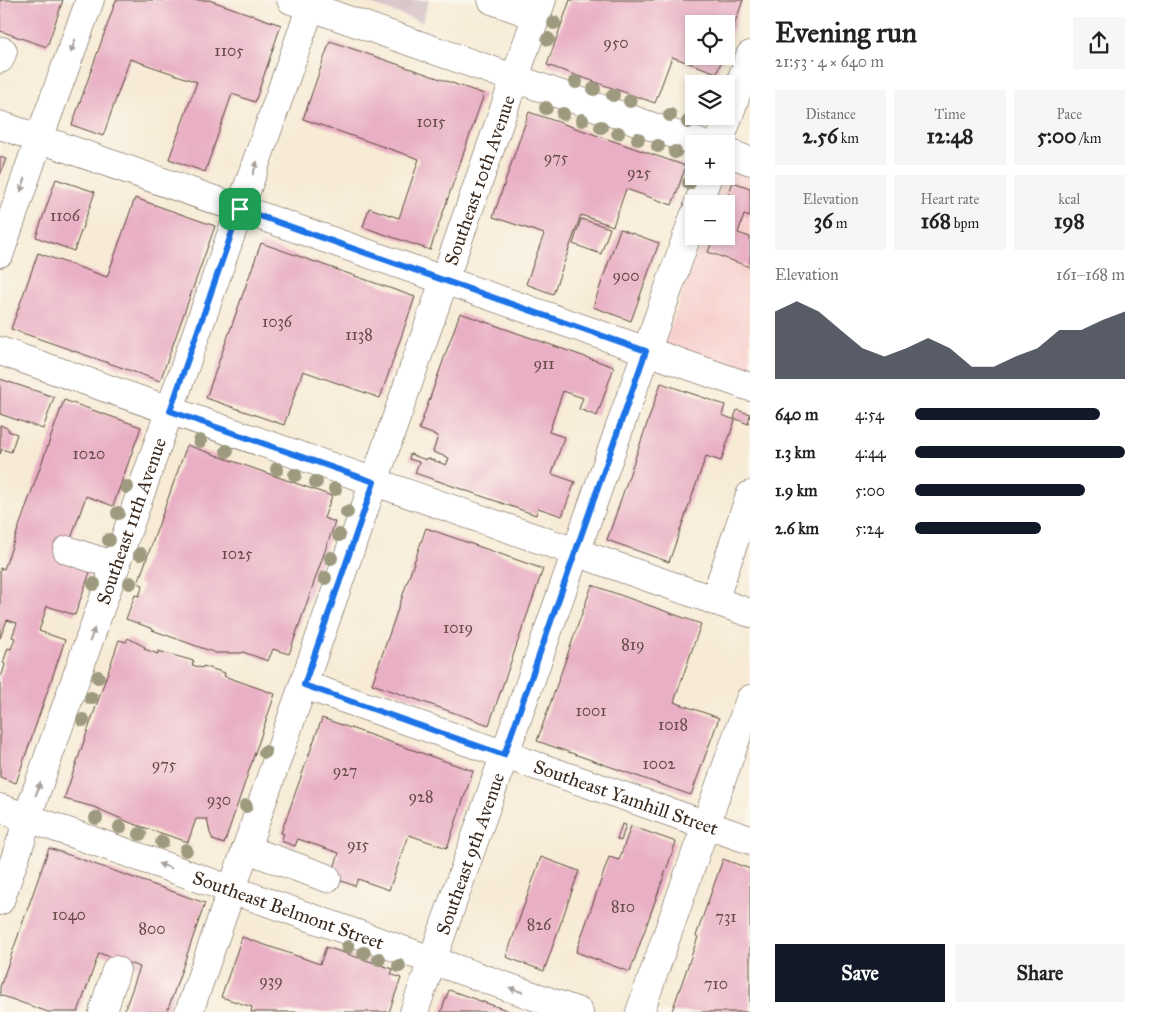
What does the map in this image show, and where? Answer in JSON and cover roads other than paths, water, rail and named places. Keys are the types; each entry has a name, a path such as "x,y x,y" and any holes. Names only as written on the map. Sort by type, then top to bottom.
{"street":[{"path":"0,253 90,0"},
{"path":"492,0 539,8"},
{"path":"305,2 685,138"},
{"name":"Southeast 11th Avenue","path":"0,901 27,818 240,209 305,2"},
{"name":"Southeast 10th Avenue","path":"189,1012 539,8"},
{"path":"722,135 750,55"},
{"path":"0,125 750,387"},
{"path":"735,155 750,161"},
{"name":"Southeast 9th Avenue","path":"414,1012 685,241"},
{"path":"0,351 750,613"},
{"path":"714,601 750,495"},
{"path":"67,550 116,566"},
{"name":"Southeast Yamhill Street","path":"304,685 750,840"},
{"path":"640,1012 750,699"},
{"name":"Southeast Belmont Street","path":"0,808 578,1012"},
{"path":"246,849 327,878"},
{"path":"103,1012 116,970"}]}
